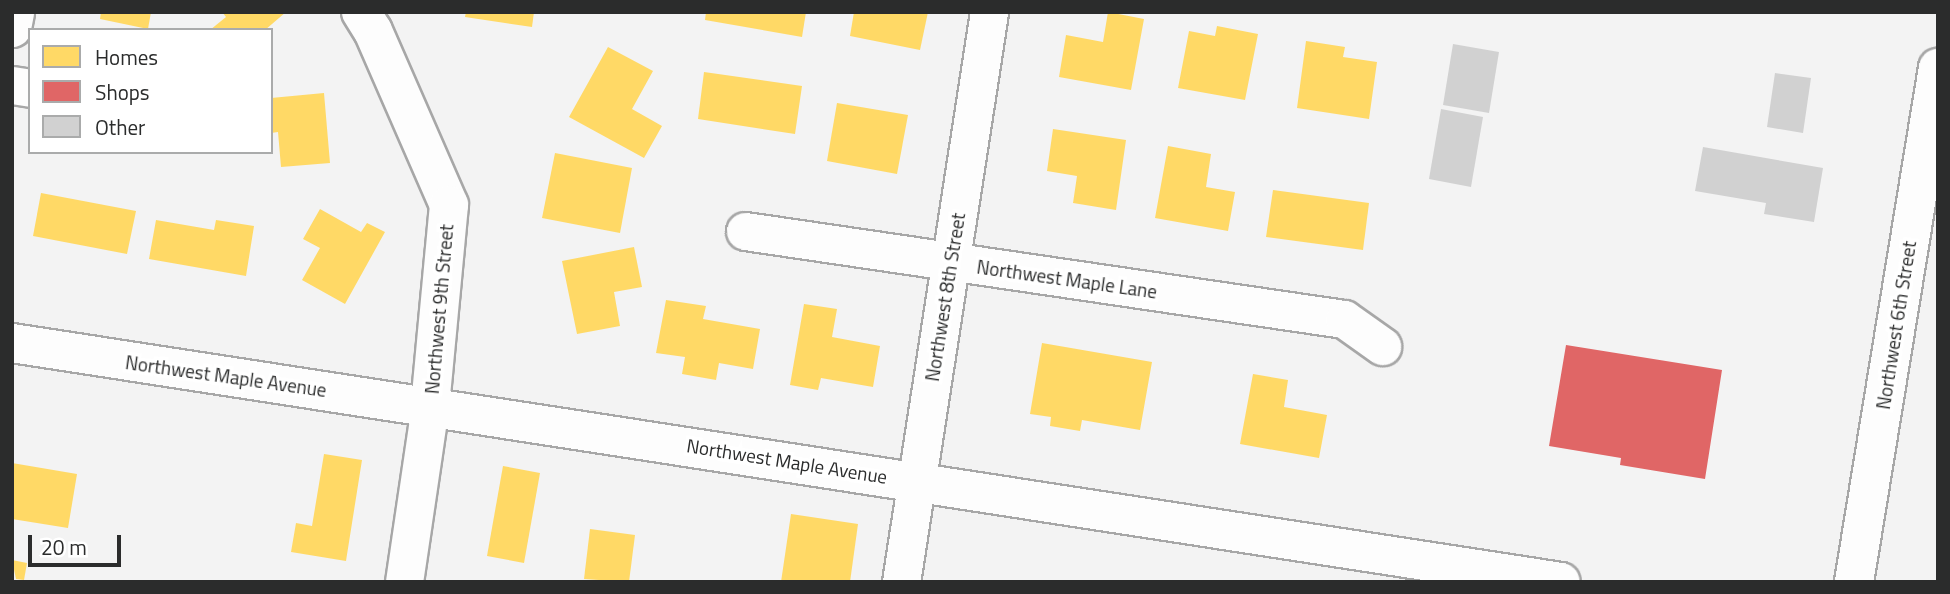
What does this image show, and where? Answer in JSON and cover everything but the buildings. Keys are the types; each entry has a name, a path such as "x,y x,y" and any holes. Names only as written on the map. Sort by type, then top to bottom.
{"main road":[{"name":"Northwest 9th Street","path":"361,12 373,31 449,205 430,406"},
{"name":"Northwest 6th Street","path":"1854,582 1938,68"},
{"name":"Northwest Maple Avenue","path":"12,343 1561,582"}],"street":[{"path":"12,28 15,12"},
{"name":"Northwest 8th Street","path":"901,582 989,12"},
{"name":"Northwest Maple Lane","path":"745,230 1344,319 1381,346"},
{"name":"Northwest 9th Street","path":"404,582 430,406"}]}
